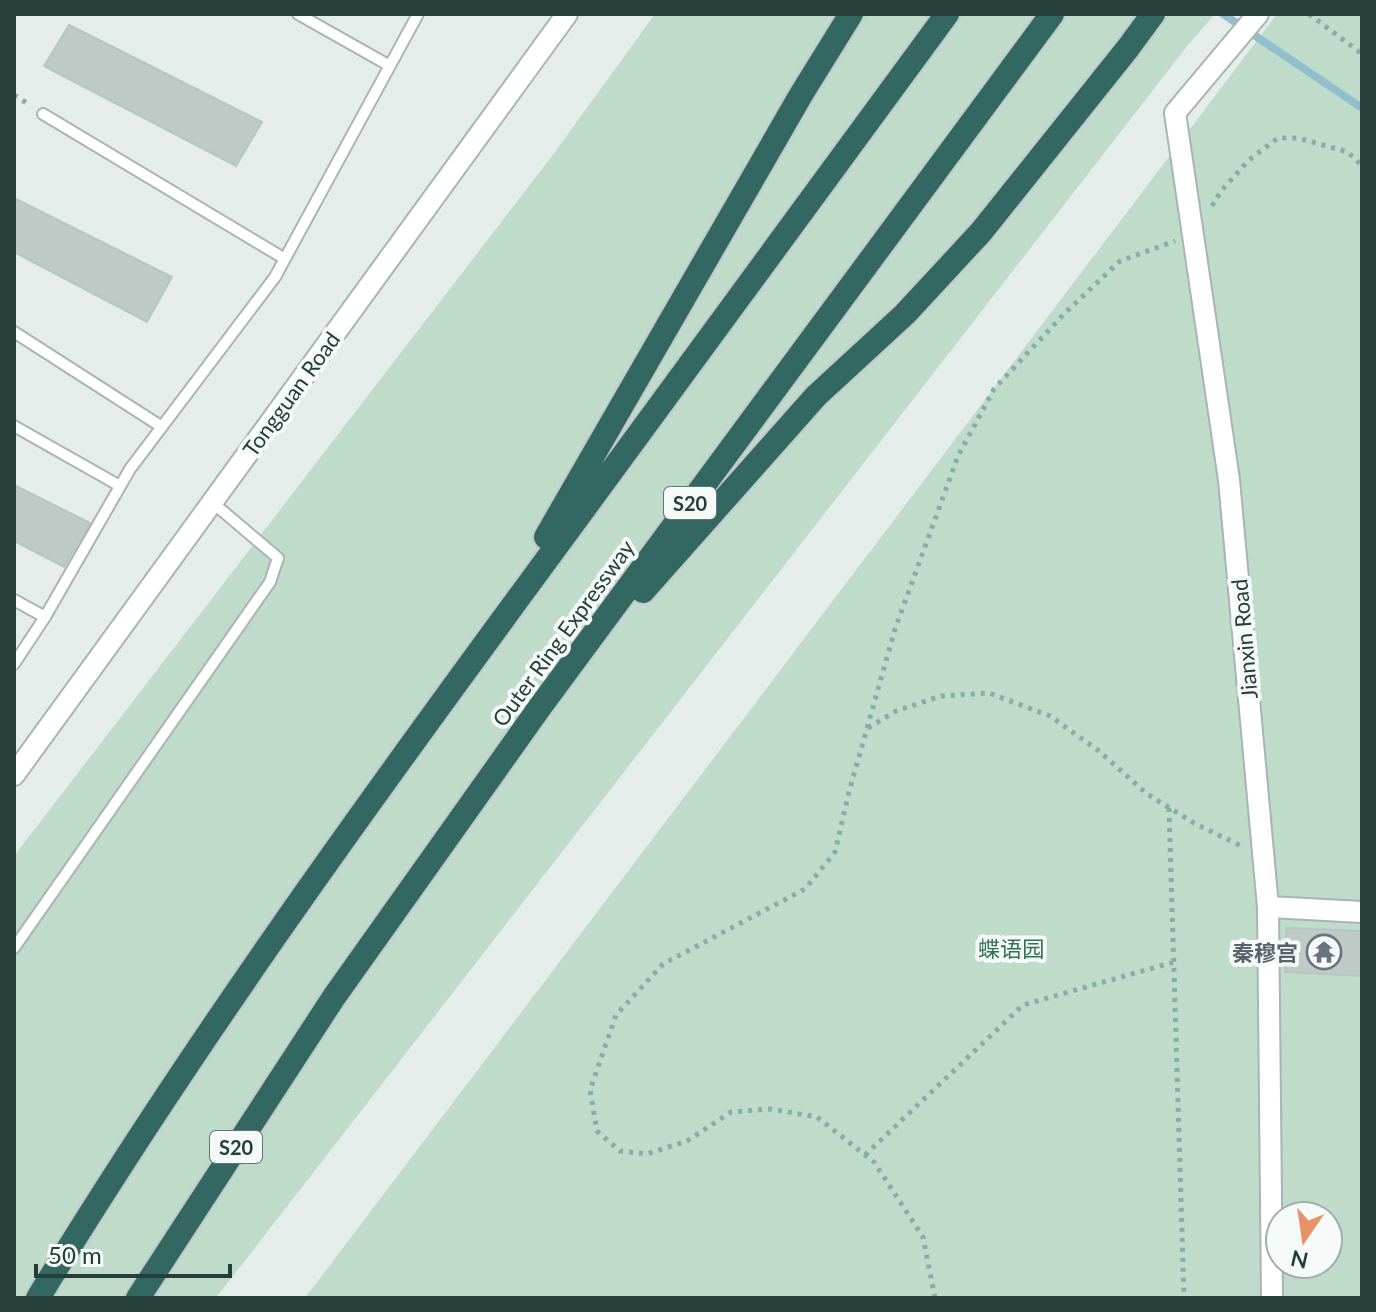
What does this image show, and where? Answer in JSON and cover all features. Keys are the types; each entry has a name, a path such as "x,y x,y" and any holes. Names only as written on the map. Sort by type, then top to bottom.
{"highway":[{"path":"482,647 802,93 851,14"},
{"path":"38,1298 265,949 482,647 947,14"},
{"name":"Outer Ring Expressway","path":"138,1298 334,997 540,707 1052,14"},
{"path":"540,707 816,396 905,314 981,232 1153,14"}],"street":[{"name":"Tongguan Road","path":"14,775 567,14"},
{"name":"Jianxin Road","path":"1258,14 1175,113 1229,480 1264,857 1268,907 1272,1298"},
{"path":"1268,907 1362,912"}],"lane":[{"path":"298,14 390,66"},
{"path":"14,664 45,617 130,469 275,277 418,14"},
{"path":"43,114 285,259"},
{"path":"14,332 162,427"},
{"path":"14,426 120,486"},
{"path":"14,948 270,582 278,558 212,502"},
{"path":"14,600 45,617"}],"path":[{"path":"1309,14 1362,54"},
{"path":"935,1298 923,1237 874,1162 817,1117 770,1109 731,1112 687,1141 647,1154 620,1151 597,1131 590,1090 616,1015 663,964 805,889 835,852 895,629 958,456 994,389 1064,314 1120,261 1193,235 1221,191 1249,160 1278,138 1298,138 1348,152 1362,166"},
{"path":"867,729 896,711 941,696 989,693 1050,716 1099,751 1147,794 1194,823 1264,857"},
{"path":"1169,808 1184,1298"},
{"path":"865,1155 1023,1005 1174,962"}],"green space":[{"path":"655,14 1215,14 216,1298 14,1298 14,856 552,156"},
{"name":"蝶语园","path":"1277,14 1362,14 1362,1298 305,1298"}],"building":[{"path":"69,25 262,122 236,166 44,66"},
{"path":"14,198 172,277 147,322 14,252"},
{"path":"14,485 90,523 64,567 14,541"},
{"name":"秦穆宫","path":"1286,928 1362,931 1362,976 1285,972"}],"waterway":[{"path":"1223,14 1362,108"}],"place":[{"name":"秦穆宫","path":"1324,952"}]}
